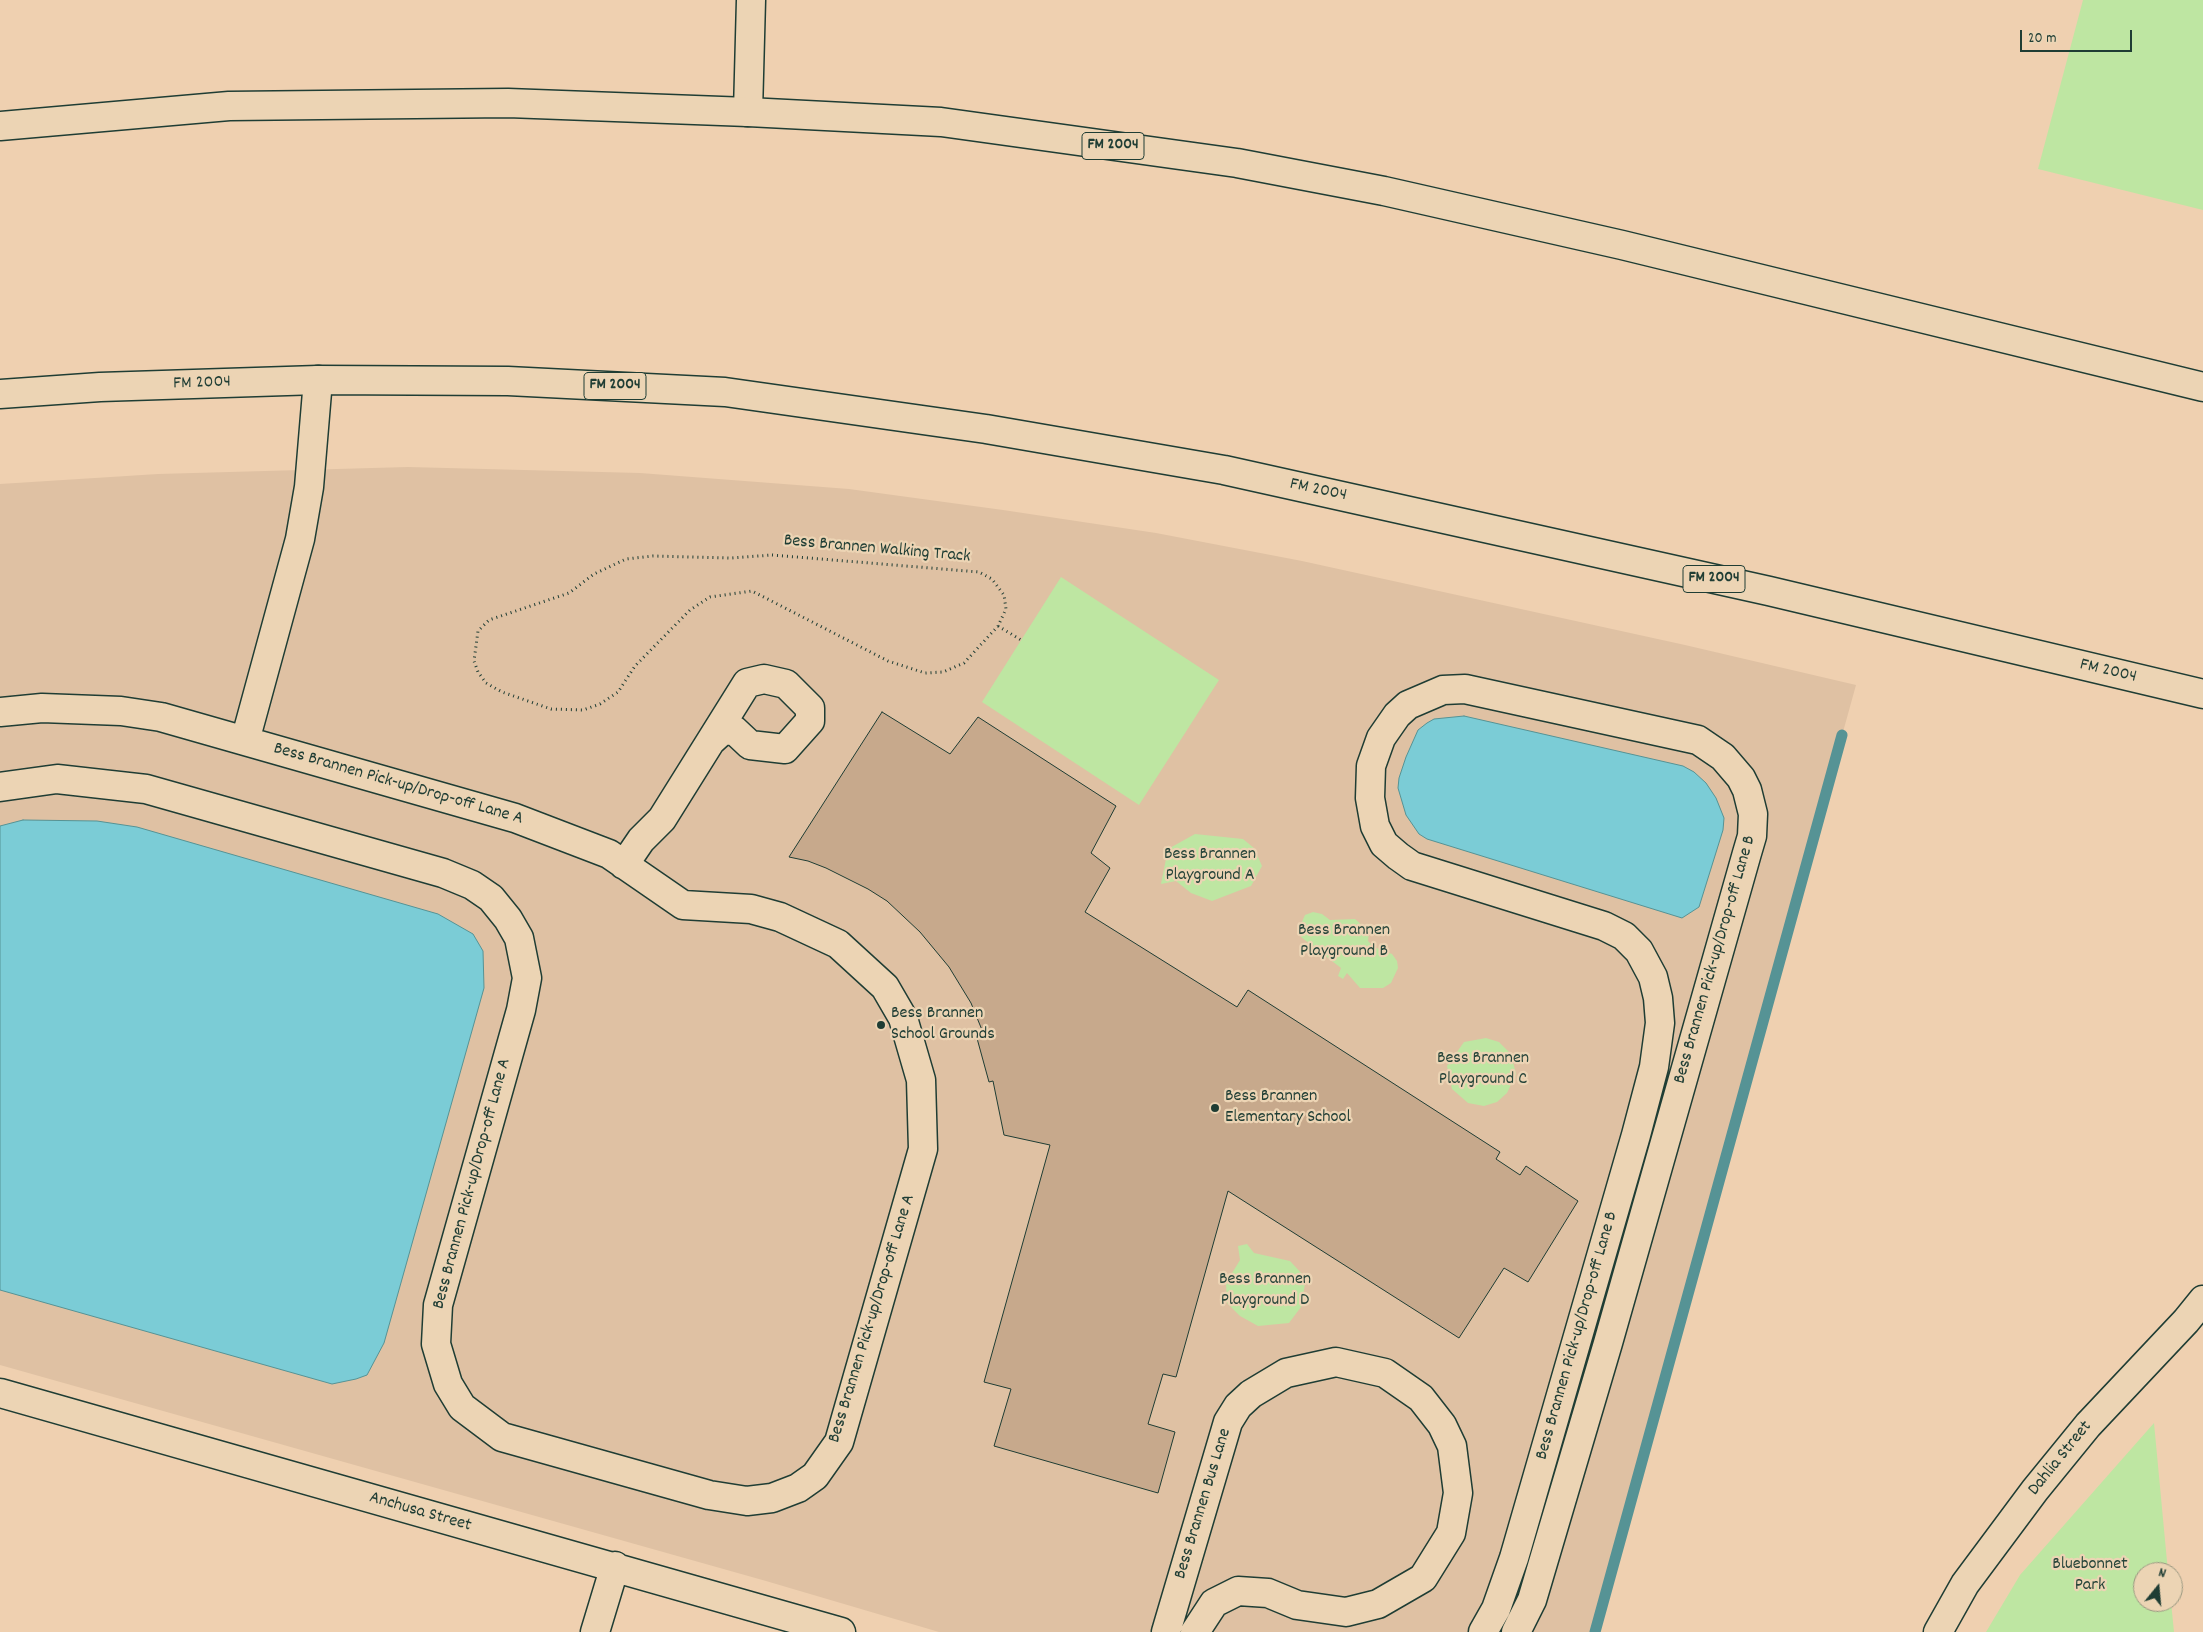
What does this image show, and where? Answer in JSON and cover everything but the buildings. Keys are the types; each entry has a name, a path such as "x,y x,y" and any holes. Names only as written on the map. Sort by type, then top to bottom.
{"main road":[{"path":"748,112 751,0"},
{"name":"FM 2004","path":"0,126 229,106 508,103 748,112 941,122 1237,163 1384,191 1622,245 2203,387"},
{"path":"245,741 300,539 309,487 318,380"},
{"name":"FM 2004","path":"0,394 100,387 318,380 508,381 725,392 986,429 1224,470 1769,591 2203,694"},
{"name":"Bess Brannen Pick-up/Drop-off Lane B","path":"1483,1632 1496,1609 1520,1538 1638,1127 1654,1067 1660,1023 1658,998 1653,977 1639,951 1624,936 1604,926 1412,866 1384,844 1375,826 1370,798 1371,766 1381,738 1397,714 1408,705 1443,690 1465,689 1487,692 1698,740 1723,756 1741,778 1747,790 1753,814 1753,826 1749,845 1602,1362 1532,1600 1516,1632"},
{"name":"Bess Brannen Pick-up/Drop-off Lane A","path":"0,712 42,708 121,711 161,717 515,818 610,854 683,905 751,909 780,917 838,944 885,987 903,1018 921,1080 923,1149 839,1442 815,1476 798,1488 772,1498 747,1501 709,1495 502,1437 462,1407 448,1384 436,1344 438,1305 521,1010 527,978 518,938 508,919 491,898 472,885 443,873 146,789 57,779 0,787"},
{"path":"624,865 641,840 662,819 711,742"},
{"name":"Dahlia Street","path":"1938,1632 1965,1584 2036,1490 2088,1425 2186,1321 2203,1300"},
{"name":"Bess Brannen Bus Lane","path":"1166,1632 1228,1422 1238,1406 1251,1394 1286,1373 1336,1362 1385,1373 1421,1398 1442,1425 1452,1446 1458,1493 1451,1533 1424,1578 1378,1604 1346,1612 1297,1605 1268,1593 1238,1591 1214,1604 1195,1632"},
{"name":"Anchusa Street","path":"0,1393 615,1566 841,1632"},
{"path":"595,1632 615,1566"}],"path":[{"name":"Bess Brannen Walking Track","path":"772,555 979,572 992,579 1004,595 1006,609 998,626 964,663 943,672 925,674 888,661 752,591 710,597 690,610 655,645 635,666 618,692 600,704 583,710 551,709 502,692 486,683 478,672 474,661 478,631 489,620 569,593 594,574 626,559 653,556 731,558 772,555"},
{"path":"998,626 1021,640"}],"shaded area":[{"name":"Bess Brannen School Grounds","path":"408,467 640,473 849,489 1156,533 1302,561 1685,645 1856,685 1594,1632 939,1632 766,1581 0,1365 0,484 158,474"}],"green space":[{"path":"2083,0 2203,0 2203,210 2038,169"},
{"path":"1061,577 1219,680 1139,805 982,702"},
{"name":"Bess Brannen Playground A","path":"1195,834 1243,839 1254,848 1262,866 1251,886 1212,901 1191,893 1176,881 1161,884 1168,849"},
{"name":"Bess Brannen Playground B","path":"1313,912 1322,914 1330,920 1355,919 1369,931 1368,941 1374,947 1392,954 1397,961 1398,968 1391,983 1383,988 1360,988 1347,973 1343,979 1338,976 1341,968 1301,937 1299,929 1305,915"},
{"name":"Bess Brannen Playground C","path":"1486,1038 1499,1042 1511,1054 1516,1074 1507,1093 1497,1102 1484,1106 1468,1103 1452,1089 1447,1066 1464,1042"},
{"name":"Bess Brannen Playground D","path":"1247,1244 1254,1253 1290,1261 1306,1278 1301,1307 1289,1323 1258,1326 1240,1316 1227,1303 1226,1283 1240,1260 1238,1246"},
{"name":"Bluebonnet Park","path":"2154,1423 2167,1562 2133,1562 2133,1612 2172,1612 2174,1632 1986,1632 2020,1575"}],"water":[{"path":"1464,716 1683,766 1694,772 1706,783 1716,798 1724,818 1723,830 1699,907 1682,918 1427,839 1419,834 1406,815 1398,788 1399,778 1406,757 1418,730 1427,723 1434,719"},
{"path":"23,820 97,821 137,827 438,914 473,934 483,951 484,988 384,1343 367,1375 332,1384 0,1290 0,826"}],"waterway":[{"path":"1595,1632 1842,735"}],"place":[{"name":"Bess Brannen School Grounds","path":"881,1025"},
{"name":"Bess Brannen Elementary School","path":"1215,1108"}]}
